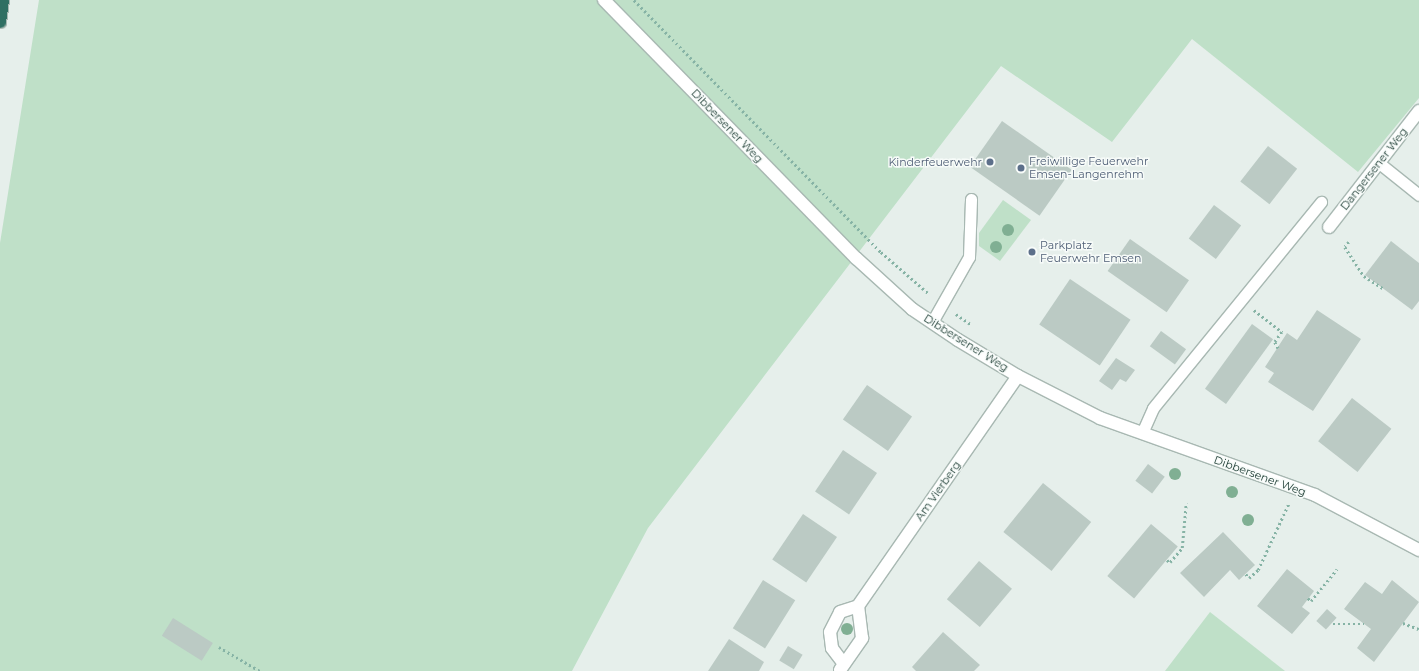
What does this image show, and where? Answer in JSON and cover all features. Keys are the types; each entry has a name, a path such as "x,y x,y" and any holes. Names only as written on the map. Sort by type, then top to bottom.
{"highway":[{"path":"0,22 3,0"}],"street":[{"name":"Dibbersener Weg","path":"604,0 856,258 912,308 932,322 1018,376 1100,418 1315,495 1419,550"},
{"name":"Dangersener Weg","path":"1329,227 1419,111"},
{"name":"Am Vierberg","path":"858,606 1018,376"},
{"path":"858,606 862,638 841,668 832,648 830,632 840,612 858,606"}],"lane":[{"path":"1379,163 1419,195"},
{"path":"932,322 969,257 971,199"},
{"path":"1142,433 1153,408 1321,202"}],"path":[{"path":"634,0 881,252 941,304 979,330"},
{"path":"1349,242 1345,247 1364,276 1384,288"},
{"path":"1242,299 1282,332 1274,342 1278,348"},
{"path":"1246,574 1249,578 1258,570 1296,489"},
{"path":"1167,560 1170,562 1182,548 1186,503"},
{"path":"1308,598 1311,601 1337,568"},
{"path":"1403,623 1419,629"},
{"path":"1332,624 1364,624"},
{"path":"219,647 260,671"}],"green space":[{"path":"39,0 1419,0 1419,98 1358,172 1192,39 1112,142 1001,66 648,528 572,671 0,671 0,243"},
{"path":"1003,200 1031,220 1000,261 979,246 979,233"},
{"path":"1210,612 1285,671 1165,671"}],"building":[{"name":"Freiwillige Feuerwehr Emsen-Langenrehm","path":"1002,121 1072,170 1040,216 970,167"},
{"path":"1268,146 1297,169 1269,204 1240,181"},
{"path":"1214,205 1241,225 1216,259 1189,239"},
{"path":"1130,239 1189,280 1167,312 1108,271"},
{"path":"1391,241 1419,263 1419,301 1412,310 1365,275"},
{"path":"1070,279 1131,320 1100,365 1039,325"},
{"path":"1317,310 1361,339 1313,411 1268,382 1274,373 1265,367 1287,333 1297,340"},
{"path":"1252,324 1273,339 1226,404 1205,389"},
{"path":"1161,331 1186,349 1175,365 1150,346"},
{"path":"1116,358 1135,370 1126,382 1120,379 1112,390 1099,381"},
{"path":"867,385 912,417 888,451 843,419"},
{"path":"1352,398 1391,429 1358,472 1318,441"},
{"path":"843,450 877,473 849,514 815,491"},
{"path":"1148,464 1165,477 1152,493 1135,481"},
{"path":"1043,483 1091,522 1052,571 1003,532"},
{"path":"803,514 837,537 806,583 772,560"},
{"path":"1151,524 1178,546 1134,599 1107,576"},
{"path":"1223,532 1255,565 1239,580 1230,570 1204,597 1180,573"},
{"path":"979,561 1012,589 980,627 947,599"},
{"path":"1287,569 1314,591 1302,607 1310,613 1292,634 1257,606"},
{"path":"763,580 795,600 765,648 733,628"},
{"path":"1392,580 1419,602 1374,662 1357,648 1371,629 1344,609 1365,582 1382,594"},
{"path":"1327,609 1337,618 1326,630 1316,621"},
{"path":"173,618 213,643 202,661 162,636"},
{"path":"943,632 980,665 974,671 916,671 912,667"},
{"path":"729,639 764,662 759,671 708,671"},
{"path":"788,646 803,655 794,669 779,661"}],"place":[{"name":"Kinderfeuerwehr","path":"990,162"},
{"name":"Freiwillige Feuerwehr Emsen-Langenrehm","path":"1021,168"},
{"name":"Parkplatz Feuerwehr Emsen","path":"1032,252"}]}
